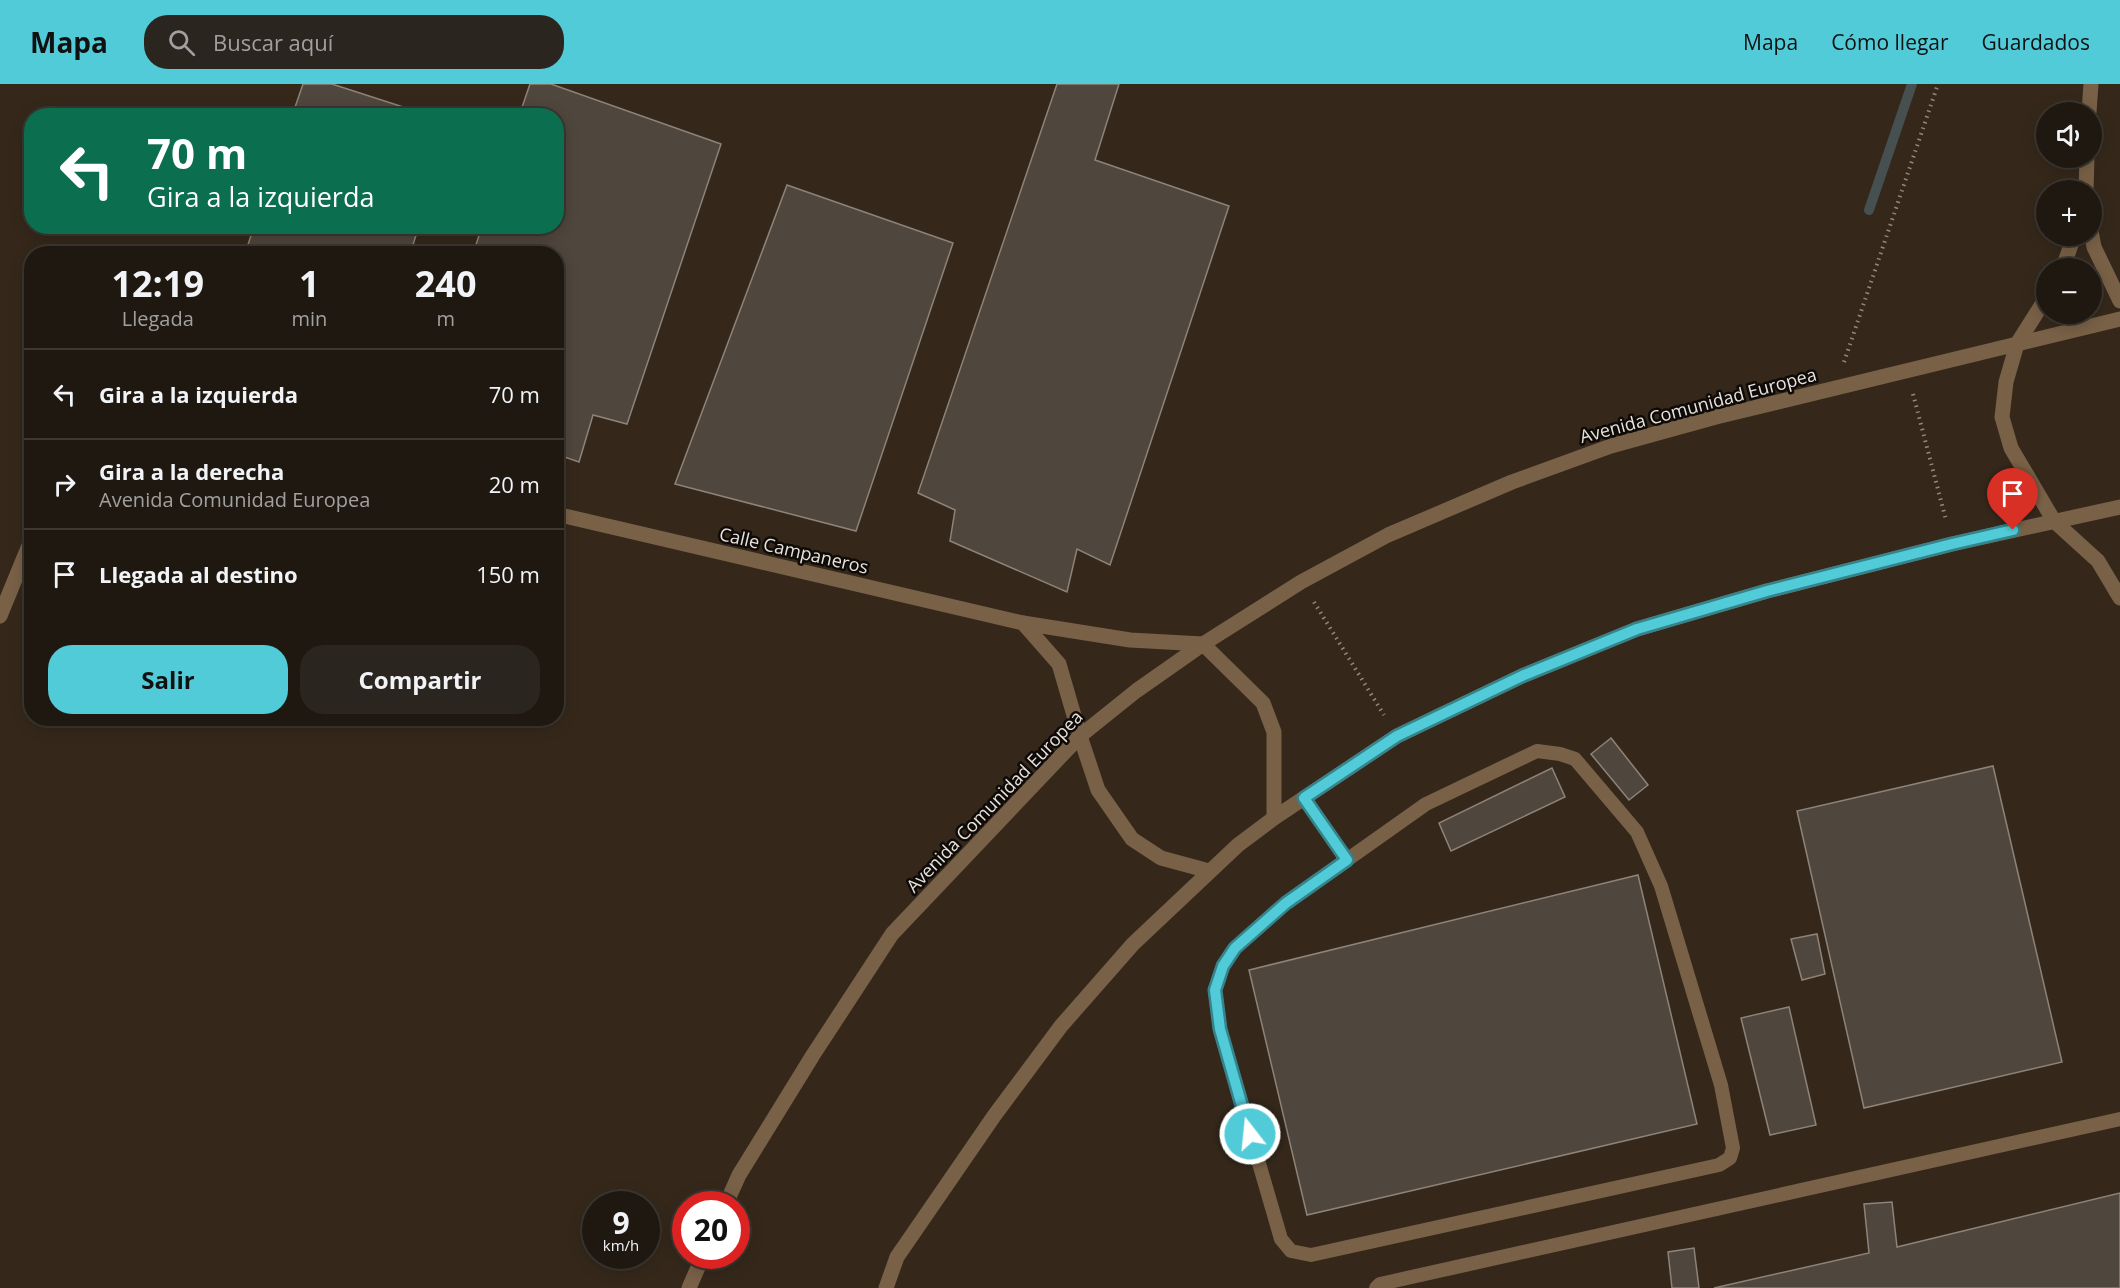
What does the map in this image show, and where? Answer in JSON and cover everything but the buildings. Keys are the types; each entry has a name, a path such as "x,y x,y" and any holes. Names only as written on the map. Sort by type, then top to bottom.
{"street":[{"path":"2090,102 2091,84"},
{"path":"2094,246 2120,301"},
{"path":"2036,314 2017,344 2006,382 2002,417 2011,448 2054,521 2098,561 2120,598"},
{"name":"Avenida Comunidad Europea","path":"732,1191 813,1055 892,934 1080,736 1136,691 1203,644 1301,582 1388,535 1512,482 1600,450 1716,417 2120,319"},
{"path":"886,1288 897,1257 994,1116 1061,1026 1133,944 1238,845 1274,818 1397,736 1522,676 1637,629 1767,591 1952,544 2120,507"},
{"name":"Calle Campaneros","path":"564,516 1023,623 1130,640 1203,644"},
{"path":"0,616 24,558"},
{"path":"1023,623 1059,664 1098,790 1132,839 1161,858 1209,871"},
{"path":"1203,644 1263,703 1274,732 1274,818"},
{"path":"689,1288 697,1269"}],"lane":[{"path":"1538,751 1575,759 1637,832 1661,886 1721,1085 1733,1148 1730,1158 1719,1165 1311,1255 1291,1251 1281,1239 1274,1217 1220,1029 1215,990 1223,966 1235,948 1286,903 1347,860 1426,804 1538,751"},
{"path":"1304,798 1347,860"},
{"path":"1376,1288 1380,1284 2120,1119"}],"path":[{"path":"1835,388 1938,84"},
{"path":"1906,370 1952,544"},
{"path":"1301,582 1397,736"}],"shaded area":[{"path":"0,84 2120,84 2120,1288 0,1288"}],"waterway":[{"path":"1869,210 1912,84"}],"route":[{"path":"1250,1134 1220,1029 1215,990 1223,966 1235,948 1286,903 1347,860 1304,798 1397,736 1522,676 1637,629 1767,591 2013,530"}]}
